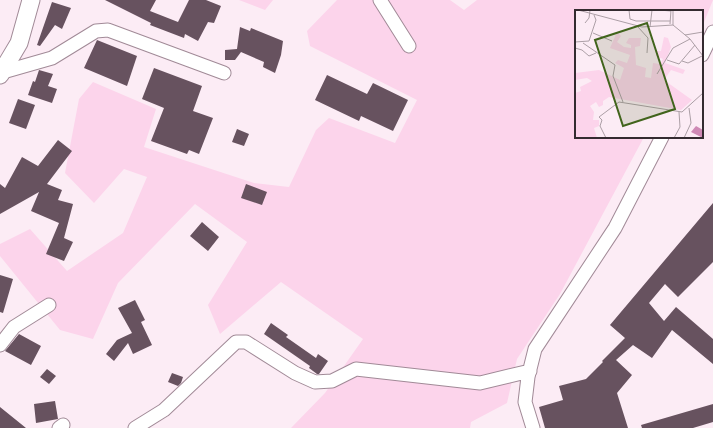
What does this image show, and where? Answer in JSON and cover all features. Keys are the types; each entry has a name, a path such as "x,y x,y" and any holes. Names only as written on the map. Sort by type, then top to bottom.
{"main road":[{"path":"1,74 18,43 31,0"}],"street":[{"path":"380,0 409,46"},
{"path":"1,74 52,58 96,31 108,30 224,73"},
{"path":"703,53 713,32"},
{"path":"533,428 525,402 535,349 615,228 661,138"},
{"path":"0,345 14,327 49,305"},
{"path":"136,428 164,410 236,342 246,342 295,373 315,382 332,382 356,369 480,383 530,371"}],"shaded area":[{"path":"239,0 273,0 265,10"},
{"path":"337,0 450,0 464,10 477,0 713,0 703,25 703,10 575,10 575,138 643,138 560,294 517,359 507,403 471,422 470,428 291,428 325,393 363,339 281,282 220,334 208,305 247,242 195,204 118,283 93,339 60,330 0,256 0,244 30,229 67,271 123,233 147,177 124,169 94,203 65,173 79,99 93,82 156,109 144,147 254,183 289,187 316,130 329,118 395,143 417,100 310,46 307,31"}],"building":[{"path":"105,0 156,0 150,11 178,22 189,0 206,0 221,6 214,23 208,22 198,41 185,34 184,38 150,25 151,23"},
{"path":"52,2 71,8 62,29 55,25 40,46 37,45"},
{"path":"240,27 250,31 251,28 283,41 281,55 275,73 263,67 264,62 241,52 235,60 225,60 225,50 237,49"},
{"path":"97,40 137,56 127,86 84,68"},
{"path":"154,68 202,86 193,111 213,118 199,154 189,150 187,154 151,141 164,108 142,99"},
{"path":"39,70 53,74 48,86 57,89 52,103 28,95"},
{"path":"327,75 367,94 373,83 408,100 393,131 361,116 359,121 315,100"},
{"path":"18,99 35,105 26,129 9,123"},
{"path":"237,129 249,134 244,146 232,142"},
{"path":"58,140 72,151 47,184 62,190 58,200 73,204 64,238 73,242 64,261 46,254 59,223 31,211 39,192 0,214 0,184 5,188 22,157 38,166"},
{"path":"246,184 267,192 262,205 241,198"},
{"path":"713,203 713,262 678,297 665,284 649,303 664,321 676,307 713,339 713,364 672,330 652,358 633,345 616,360 632,375 617,393 628,428 545,428 539,407 563,400 559,386 586,379 625,338 610,325"},
{"path":"202,222 219,237 208,251 190,236"},
{"path":"0,275 13,279 3,313 0,312"},
{"path":"135,300 145,320 141,322 152,345 133,354 128,343 114,361 106,354 117,340 132,333 118,308"},
{"path":"271,323 288,335 286,337 316,358 318,354 328,361 319,374 264,334"},
{"path":"19,334 41,346 31,365 5,351"},
{"path":"47,369 56,376 49,384 40,377"},
{"path":"172,373 183,377 178,386 168,382"},
{"path":"55,401 58,419 36,423 34,404"},
{"path":"713,404 713,422 693,428 642,428 641,425"},
{"path":"0,407 26,428 0,428"}]}
